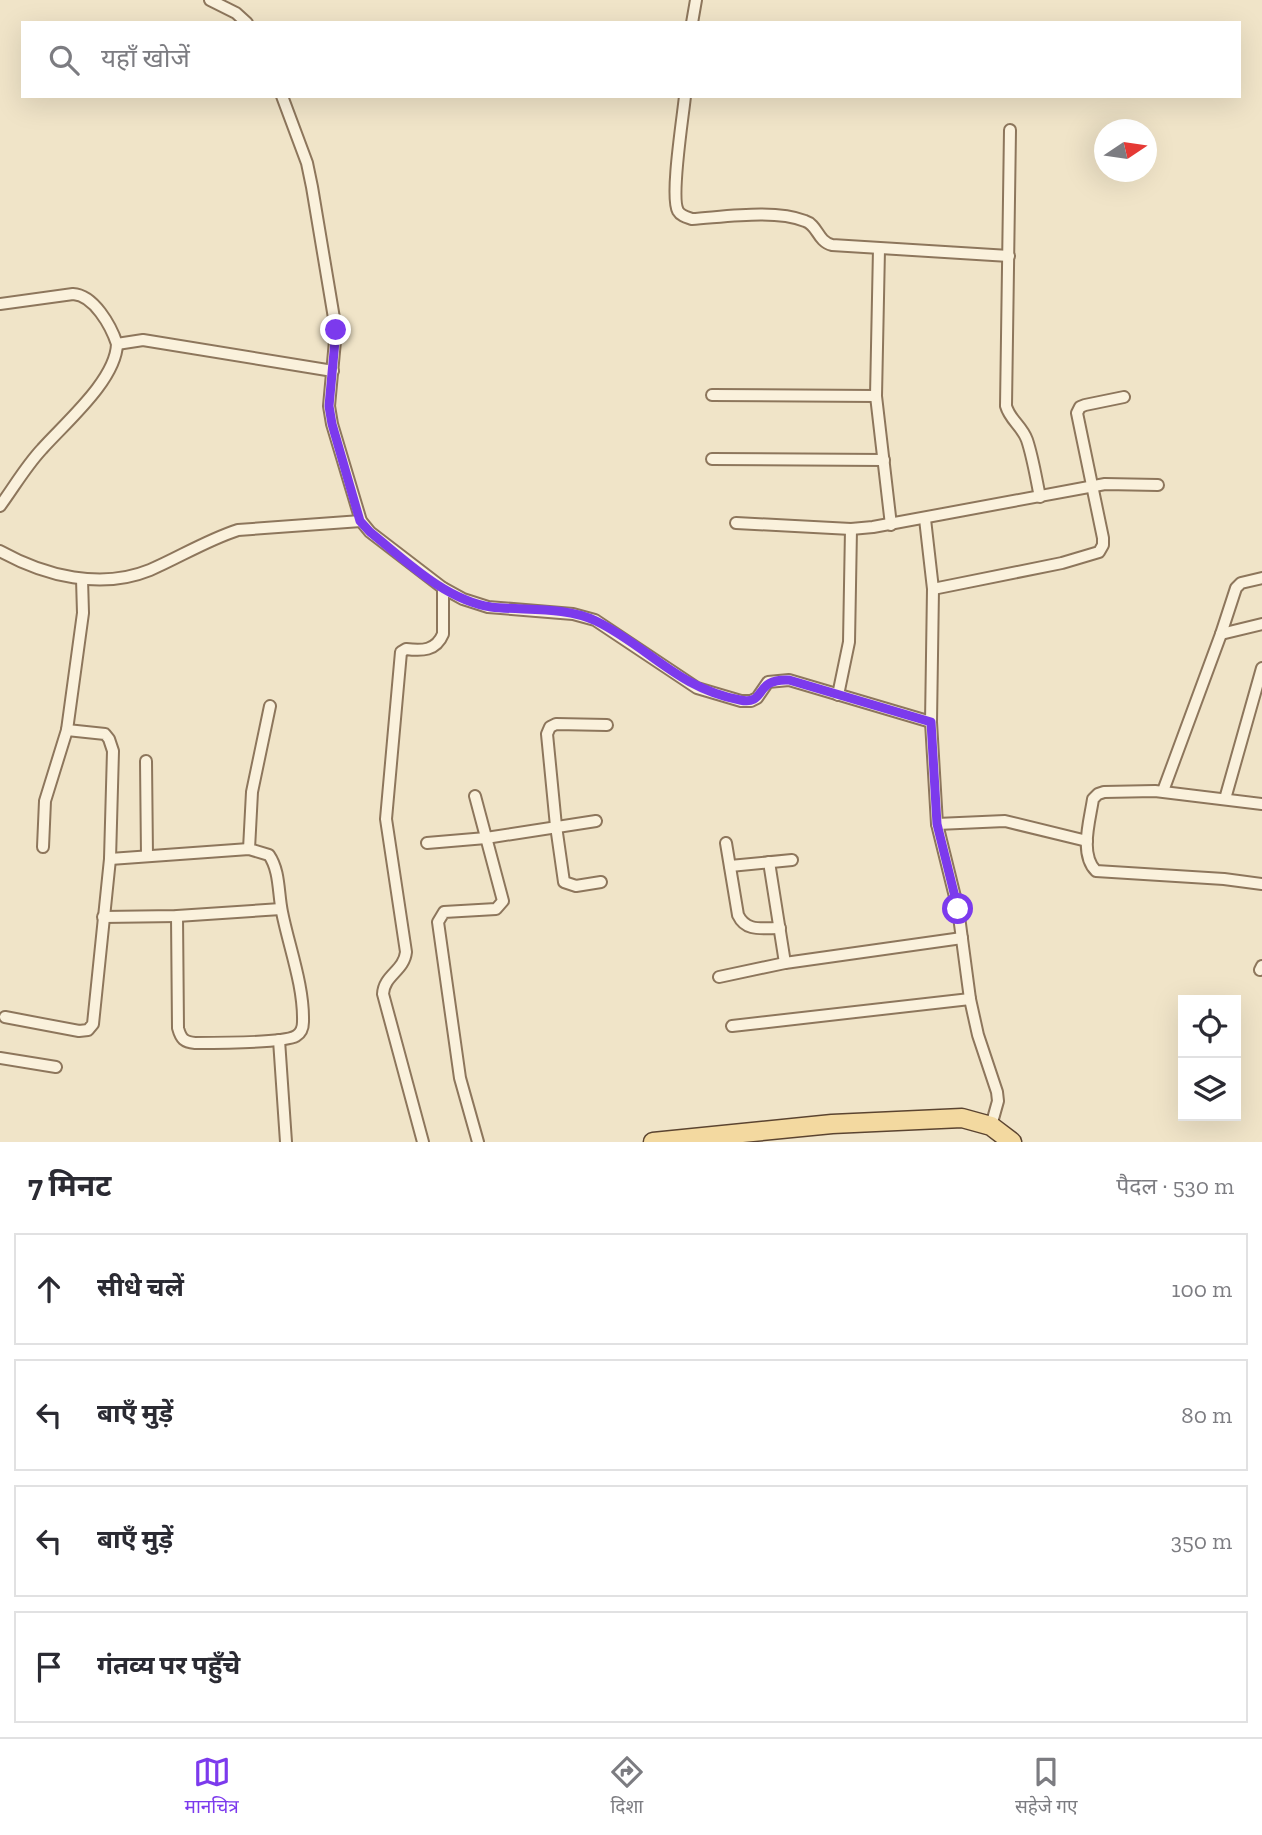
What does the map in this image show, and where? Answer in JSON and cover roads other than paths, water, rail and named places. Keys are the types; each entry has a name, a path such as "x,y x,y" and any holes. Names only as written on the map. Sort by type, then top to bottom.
{"main road":[{"path":"653,1142 707,1139 844,1123 962,1118 991,1126 1012,1142"}],"street":[{"path":"210,0 236,13 245,21"},
{"path":"692,21 696,0"},
{"path":"283,98 307,163 336,330 329,395 332,424 360,521 370,532 443,588 463,599 488,607 573,614 595,620 697,688 741,701 751,701 757,698 768,682 789,680 931,722"},
{"path":"685,98 675,190 678,211 684,217 794,218 811,224 826,244 1009,256"},
{"path":"1010,130 1006,406 1028,441 1040,497"},
{"path":"879,249 876,396 891,525"},
{"path":"0,304 73,294 83,296 91,301 117,344 117,351 103,378 82,408 43,447 0,506"},
{"path":"117,344 143,340 333,371"},
{"path":"712,396 876,396"},
{"path":"933,589 1062,563 1099,552 1103,545 1102,538 1077,412 1085,405 1124,397"},
{"path":"712,459 884,460"},
{"path":"736,523 851,529 925,519 1091,486 1158,485"},
{"path":"925,519 933,589 931,722 937,824 958,909 970,999 978,1035 997,1092 998,1101 991,1126"},
{"path":"0,551 15,560 48,571 82,579 107,580 148,570 219,536 238,530 360,521"},
{"path":"838,695 849,642 851,529"},
{"path":"1163,792 1236,588 1241,583 1262,578"},
{"path":"43,847 45,801 67,730 83,613 82,579"},
{"path":"423,1142 383,994 387,978 405,962 406,952 386,819 401,652 406,649 424,651 441,640 443,588"},
{"path":"1221,634 1262,624"},
{"path":"1225,799 1262,668"},
{"path":"249,849 252,792 270,706"},
{"path":"601,882 576,886 564,882 547,742 550,727 556,724 607,725"},
{"path":"5,1017 79,1031 88,1030 93,1024 110,859 112,744 105,734 67,730"},
{"path":"146,761 146,856"},
{"path":"1262,804 1163,792 1098,794 1093,799 1087,841 1089,860 1096,871 1262,884"},
{"path":"475,796 501,894 501,905 496,909 444,912 438,922 460,1078 478,1142"},
{"path":"427,843 486,838 596,821"},
{"path":"937,824 1005,821 1087,841"},
{"path":"726,843 738,915 742,924 750,928 780,928"},
{"path":"110,859 249,849 269,855 273,862 299,988 303,1023 301,1032 295,1037 279,1040 195,1043 180,1038 177,916"},
{"path":"730,866 792,860"},
{"path":"769,862 785,963"},
{"path":"103,917 177,916 281,909"},
{"path":"719,977 785,963 962,938"},
{"path":"732,1026 970,999"},
{"path":"279,1040 286,1142"},
{"path":"0,1058 56,1068"}]}
